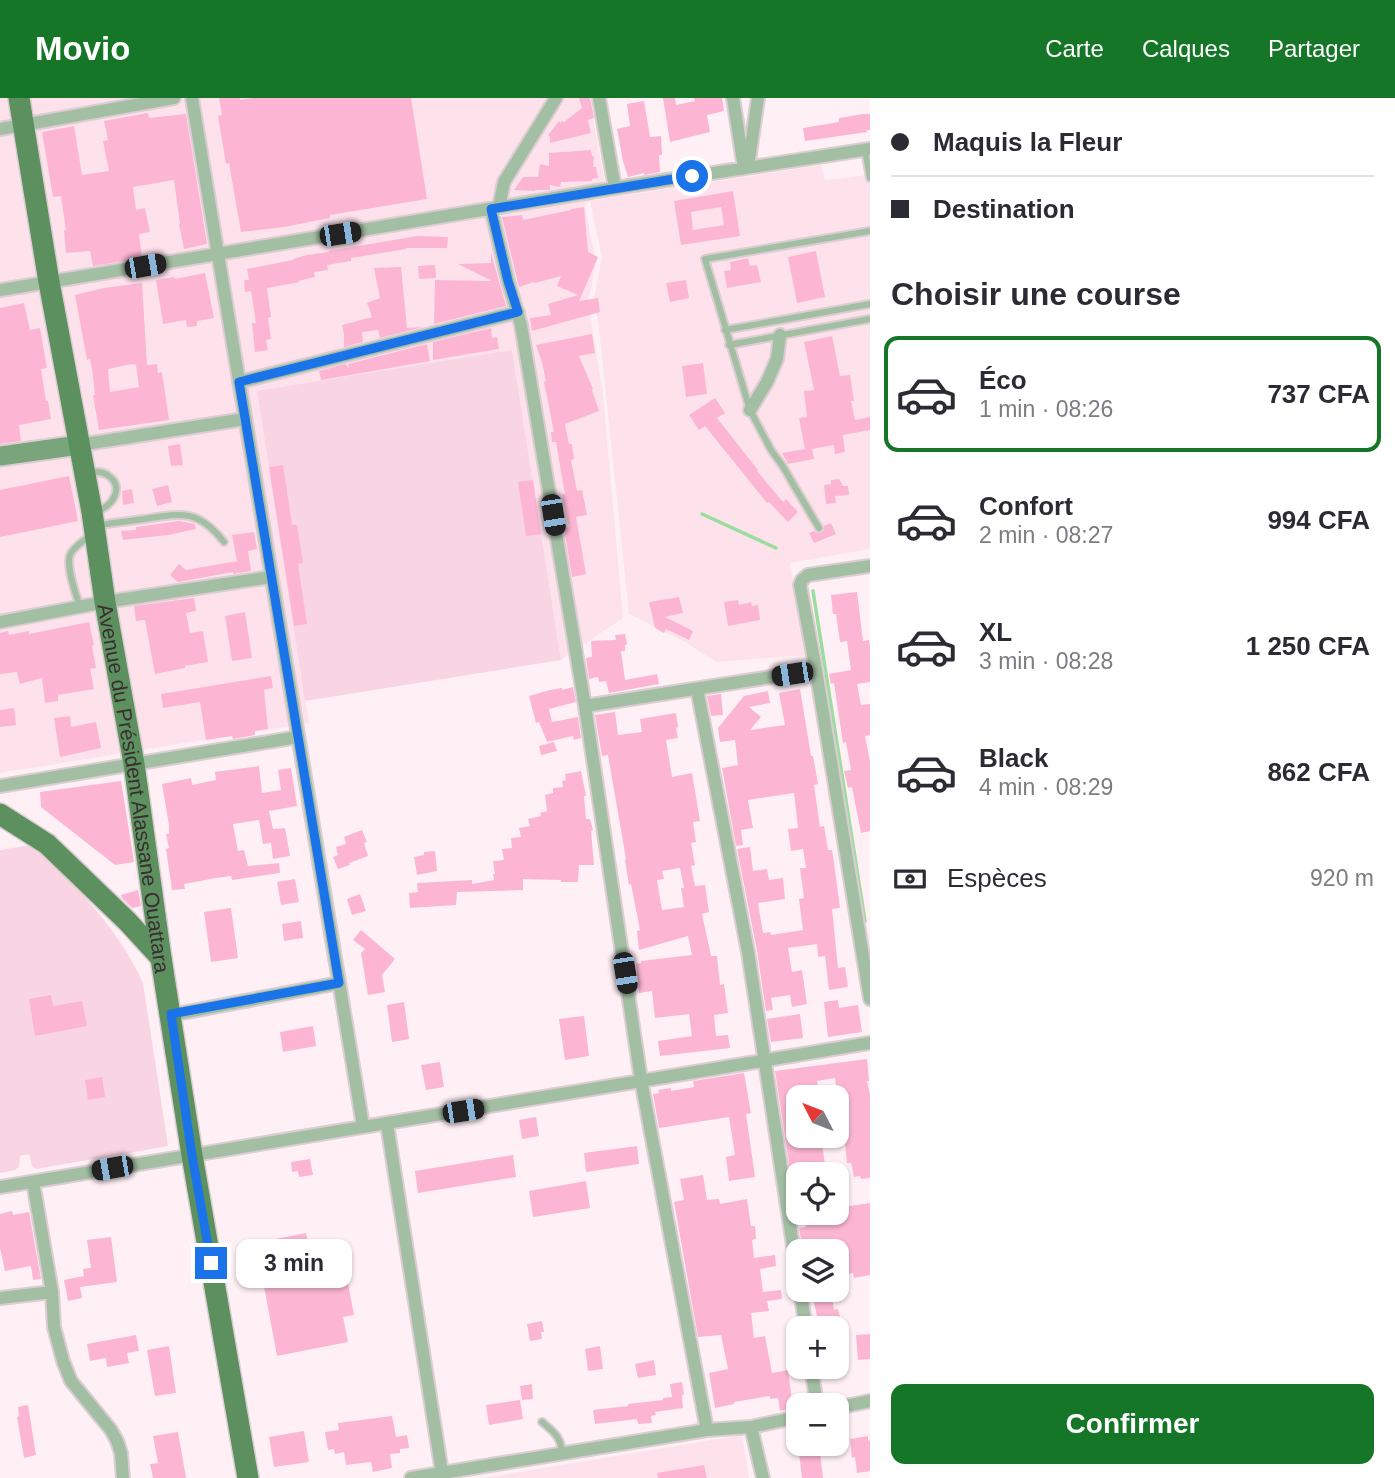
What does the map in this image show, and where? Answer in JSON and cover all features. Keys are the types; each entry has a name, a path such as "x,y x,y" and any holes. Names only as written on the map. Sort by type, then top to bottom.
{"main road":[{"name":"Avenue du Président Alassane Ouattara","path":"19,98 134,764 192,1155 248,1478"},
{"path":"0,456 79,445"},
{"path":"0,814 47,844 127,921 161,958"}],"street":[{"path":"0,129 174,98"},
{"path":"192,98 363,1126"},
{"path":"556,98 505,182 495,208 508,281 518,312 585,706 642,1080 707,1430"},
{"path":"599,98 615,188"},
{"path":"733,98 746,168"},
{"path":"746,168 758,98"},
{"path":"0,290 868,149"},
{"path":"239,382 518,312"},
{"path":"750,410 777,359 780,335"},
{"path":"79,445 245,419"},
{"path":"870,566 808,575 800,585 865,934 870,999"},
{"path":"0,622 106,602 271,577"},
{"path":"585,706 816,670"},
{"path":"697,689 748,952 791,1239"},
{"path":"0,786 298,737"},
{"path":"171,1014 339,983"},
{"path":"0,1187 870,1043"},
{"path":"387,1124 442,1473"},
{"path":"33,1182 52,1292 54,1326 63,1361 71,1381 117,1441 123,1478"},
{"path":"0,1298 52,1292"},
{"path":"849,1405 870,1401"},
{"path":"411,1478 707,1430 751,1427 786,1419"},
{"path":"751,1427 763,1478"}],"lane":[{"path":"868,149 870,178"},
{"path":"820,528 771,450 750,410 705,259 870,230"},
{"path":"725,330 870,304"},
{"path":"730,345 870,318"},
{"path":"80,607 70,555 113,500 116,487 112,478 102,472 84,471"},
{"path":"94,524 174,514 191,515 215,530 224,542"},
{"path":"542,1422 562,1443 562,1453"}],"shaded area":[{"path":"0,98 589,98 605,182 585,206 596,263 588,302 603,395 623,618 561,660 512,350 257,392 309,723 0,773"},
{"path":"821,165 825,180 870,175 870,549 790,563 806,655 716,662 685,642 629,614 594,297 602,258 590,201"},
{"path":"512,350 561,660 305,701 257,391"},
{"path":"31,845 94,908 121,944 143,983 168,1146 36,1169 32,1166 29,1154 20,1156 19,1167 15,1170 0,1173 0,850"},
{"path":"742,1435 749,1478 484,1478"}],"building":[{"path":"219,98 411,98 427,199 330,215 330,218 284,227 241,232 218,116 222,115"},
{"path":"579,98 590,98 594,118 588,120 591,133 550,143 548,135 559,121 564,122 582,108"},
{"path":"663,98 675,98 676,105 695,101 694,98 722,98 724,111 707,115 710,132 670,142"},
{"path":"644,101 650,137 661,136 660,172 628,177 617,129 630,126 627,104"},
{"path":"148,113 149,118 186,114 207,244 184,249 174,180 133,187 136,210 145,208 150,232 139,234 142,258 93,266 90,251 66,253 61,196 53,197 42,132 74,126 82,175 109,171 103,141 108,140 104,121"},
{"path":"870,114 870,130 866,130 867,132 805,141 803,128 839,122 839,118"},
{"path":"591,150 594,157 593,167 596,167 598,178 592,181 561,182 560,187 550,185 550,190 514,190 523,177 538,177 540,164 549,166 549,153"},
{"path":"733,191 740,236 681,245 674,201","holes":["721,207 724,225 693,230 691,212"]},
{"path":"584,207 588,252 598,257 579,301 598,298 600,312 532,331 530,318 551,315 548,304 578,295 557,286 561,276 519,287 502,217 522,215 523,220"},
{"path":"417,236 448,237 447,248 406,248 351,258 351,261 327,265 328,270 314,272 315,277 267,288 271,339 266,340 268,350 255,352 252,323 256,323 251,291 245,292 244,280 249,280 247,269 307,255"},
{"path":"816,251 825,297 797,303 788,257"},
{"path":"491,253 506,306 434,324 435,280 492,281 458,264 491,263"},
{"path":"748,258 750,266 757,265 761,282 727,288 724,271 731,270 730,262"},
{"path":"435,265 436,278 419,279 418,266"},
{"path":"401,267 407,328 423,327 380,338 378,330 362,332 363,342 344,347 342,325 372,317 367,303 380,298 374,268"},
{"path":"205,273 214,318 197,321 197,326 187,327 186,320 163,324 156,280"},
{"path":"686,280 689,298 670,302 666,283"},
{"path":"142,283 147,365 157,364 158,373 162,372 169,420 99,430 92,369 90,359 87,360 75,295","holes":["136,365 139,387 110,392 108,369"]},
{"path":"24,303 30,330 40,328 47,368 41,369 51,419 19,425 21,441 0,444 0,308"},
{"path":"491,328 492,338 497,337 499,349 433,360 433,342"},
{"path":"592,334 595,353 579,356 599,411 565,424 569,444 572,444 574,459 571,460 577,491 582,490 587,515 576,517 586,574 572,577 564,528 569,527 562,494 565,494 556,442 552,442 551,432 554,432 544,382 546,381 536,345"},
{"path":"832,336 840,376 850,375 855,420 870,417 870,430 843,435 845,452 835,454 834,445 812,449 814,459 788,464 782,453 805,449 799,418 807,417 804,391 814,390 804,342"},
{"path":"427,344 430,361 321,380 319,371 345,364 349,368 348,364"},
{"path":"703,363 707,394 686,397 682,366"},
{"path":"715,398 725,413 717,418 783,502 786,499 798,512 788,522 767,503 705,426 699,430 689,415"},
{"path":"180,444 183,465 171,466 168,446"},
{"path":"283,465 292,525 297,525 303,563 298,564 307,624 294,626 269,467"},
{"path":"69,476 78,521 0,537 0,490"},
{"path":"839,479 843,486 848,486 849,495 835,496 836,503 826,504 824,485"},
{"path":"533,480 541,534 526,536 518,482"},
{"path":"168,485 172,502 157,506 152,489"},
{"path":"132,489 134,503 123,505 122,491"},
{"path":"179,521 195,524 196,529 123,540 121,531"},
{"path":"831,523 836,534 814,543 809,533 821,533 824,526"},
{"path":"254,532 257,549 248,551 251,571 178,582 170,575 179,564 186,570 237,561 232,535"},
{"path":"857,592 863,641 869,640 870,648 870,682 857,684 861,705 870,704 870,735 865,736 870,762 870,831 861,833 852,787 848,788 844,771 851,770 846,742 843,743 834,683 831,684 829,674 851,670 847,641 840,642 831,595"},
{"path":"679,597 683,613 665,617 693,631 689,640 666,629 664,633 655,628 649,602"},
{"path":"194,598 196,611 186,613 190,633 203,631 208,662 155,674 145,620 136,621 134,606"},
{"path":"738,600 739,605 751,602 752,606 758,605 760,620 728,626 724,602"},
{"path":"245,612 252,658 232,661 225,616"},
{"path":"89,622 96,668 90,669 94,689 58,695 58,701 45,703 42,678 20,684 17,672 0,674 0,633 8,631 9,635 29,631 29,634"},
{"path":"625,634 627,644 625,651 621,651 625,680 657,674 659,684 609,693 606,681 599,682 598,677 589,679 586,658 592,657 591,641 616,640 615,635"},
{"path":"271,676 273,688 264,690 268,729 255,731 255,735 206,740 200,702 163,708 161,694"},
{"path":"573,687 576,702 549,709 552,722 578,717 581,738 574,740 573,736 547,742 539,722 536,723 529,696"},
{"path":"800,689 818,784 814,785 820,827 824,826 828,850 832,850 834,863 840,908 832,909 838,968 845,967 848,987 829,990 825,956 818,957 817,944 788,948 792,972 802,970 807,1004 792,1007 790,995 771,998 773,1010 766,1011 737,849 750,847 753,871 767,869 769,880 783,878 785,899 758,903 763,933 770,932 771,935 803,930 799,899 804,898 800,868 806,868 803,849 791,851 788,829 798,828 794,793 748,800 753,828 741,830 743,845 736,846 722,768 738,765 735,740 720,742 718,728 744,696 768,691 770,703 749,707 761,717 750,730 785,725 779,693"},
{"path":"721,694 723,715 711,716 707,696"},
{"path":"14,708 16,725 0,727 0,710"},
{"path":"615,712 618,735 642,732 640,719 676,713 678,738 666,740 672,777 692,773 700,821 693,822 696,842 691,843 695,865 691,866 695,886 705,885 709,912 702,914 711,956 717,956 720,985 724,984 728,1013 714,1015 716,1036 728,1035 730,1048 660,1056 658,1041 692,1036 689,1014 655,1018 652,991 639,993 636,964 641,961 692,955 688,936 639,950 637,931 640,930 631,884 629,885 608,755 602,756 595,715","holes":["680,868 684,888 681,888 684,907 662,910 657,880 664,879 662,871"]},
{"path":"70,716 71,727 96,722 101,748 60,757 54,718"},
{"path":"554,742 557,751 541,755 539,746"},
{"path":"259,766 262,793 281,790 278,770 291,768 297,806 269,811 273,829 285,828 290,856 273,859 271,843 263,844 259,820 233,824 238,851 244,850 248,866 279,863 280,873 232,880 231,876 216,878 184,884 185,889 172,890 166,849 169,848 166,834 169,834 169,825 162,784 191,778 192,785 216,780 215,772"},
{"path":"581,771 586,796 586,819 590,819 593,830 594,865 579,865 578,882 523,879 523,890 457,892 456,905 410,908 409,893 418,892 417,883 472,880 472,884 494,880 493,861 504,860 502,849 512,848 511,838 521,837 519,828 530,826 528,819 541,816 540,813 547,811 545,795 553,793 553,788 563,787 565,774"},
{"path":"121,781 134,862 115,865 41,807 40,792"},
{"path":"362,830 367,842 364,843 368,856 338,869 333,857 338,855 336,847 346,844 344,837"},
{"path":"435,851 437,871 417,875 414,857"},
{"path":"295,879 299,902 281,905 277,882"},
{"path":"138,890 141,906 132,908 121,895"},
{"path":"360,894 366,911 352,915 347,899"},
{"path":"231,908 238,958 211,962 204,912"},
{"path":"301,921 303,938 284,941 282,924"},
{"path":"361,930 395,959 382,975 385,992 368,995 361,953 365,949 353,940"},
{"path":"51,995 53,1006 82,1001 87,1026 35,1036 29,999"},
{"path":"838,1000 839,1008 858,1005 862,1032 828,1037 824,1002"},
{"path":"404,1002 409,1039 392,1042 387,1005"},
{"path":"800,1014 803,1038 771,1042 767,1019"},
{"path":"584,1016 589,1056 565,1060 559,1019"},
{"path":"313,1026 316,1046 283,1052 280,1032"},
{"path":"867,1059 870,1178 854,1177 851,1163 847,1162 849,1085 836,1085 835,1078 817,1081 818,1085 786,1085 786,1144 775,1071"},
{"path":"440,1062 444,1087 426,1090 421,1065"},
{"path":"744,1073 751,1113 746,1114 755,1177 729,1181 726,1157 735,1155 729,1117 659,1128 653,1094 659,1093 658,1090 694,1087 693,1081"},
{"path":"102,1077 105,1097 88,1100 85,1080"},
{"path":"536,1117 539,1136 522,1139 519,1120"},
{"path":"637,1146 639,1164 586,1172 584,1153"},
{"path":"787,1148 823,1148 825,1162 789,1162"},
{"path":"513,1155 516,1177 418,1193 415,1171"},
{"path":"310,1159 313,1175 299,1177 298,1171 292,1172 291,1162"},
{"path":"703,1175 707,1200 719,1199 720,1204 747,1199 751,1226 755,1226 756,1239 752,1240 754,1258 775,1255 776,1266 760,1269 763,1292 781,1290 782,1299 767,1301 769,1311 751,1313 754,1338 765,1336 772,1373 786,1370 786,1379 789,1379 791,1393 786,1393 786,1410 780,1411 778,1398 770,1399 770,1396 715,1408 709,1373 728,1369 721,1335 698,1337 674,1202 684,1200 680,1179"},
{"path":"586,1181 590,1208 533,1217 529,1191"},
{"path":"870,1203 870,1275 854,1278 853,1273 849,1274 849,1239 801,1239 799,1228 806,1225 849,1225 849,1206"},
{"path":"12,1211 13,1215 29,1212 41,1279 33,1280 31,1266 5,1271 0,1248 0,1214"},
{"path":"306,1233 309,1246 330,1242 337,1280 347,1278 354,1315 343,1317 348,1342 277,1356 264,1286 258,1287 256,1277 261,1276 255,1243"},
{"path":"111,1237 117,1282 80,1287 82,1298 68,1301 64,1280 84,1276 83,1269 91,1268 87,1240"},
{"path":"814,1302 833,1302 834,1310 838,1309 840,1316 817,1316"},
{"path":"542,1321 542,1339 530,1341 527,1324"},
{"path":"870,1334 870,1359 858,1360 856,1335"},
{"path":"136,1335 139,1351 127,1353 129,1363 107,1367 106,1358 90,1361 87,1344"},
{"path":"169,1346 176,1393 155,1396 147,1350"},
{"path":"600,1346 603,1369 588,1371 585,1349"},
{"path":"654,1360 656,1375 638,1378 635,1364"},
{"path":"682,1382 683,1408 655,1412 656,1415 651,1416 652,1423 638,1424 637,1419 595,1424 593,1410 663,1400 672,1397 670,1384"},
{"path":"532,1384 533,1399 522,1400 520,1386"},
{"path":"520,1400 523,1419 489,1425 486,1405"},
{"path":"28,1405 36,1455 24,1458 17,1417 18,1407"},
{"path":"392,1416 396,1437 407,1435 409,1448 390,1454 392,1468 373,1472 371,1462 346,1465 344,1452 335,1454 334,1449 328,1450 325,1432 339,1430 338,1423"},
{"path":"304,1431 309,1462 274,1467 269,1437"},
{"path":"178,1432 186,1478 153,1478 150,1464 158,1463 153,1436"},
{"path":"868,1436 870,1471 857,1473 850,1439"},
{"path":"799,1456 820,1456 823,1478 802,1478"},
{"path":"704,1465 707,1478 658,1478 657,1473"}],"waterway":[{"path":"702,514 776,548"},
{"path":"813,591 865,921"}],"route":[{"path":"211,1263 171,1014 339,983 239,382 518,312 491,209 692,176"}]}
